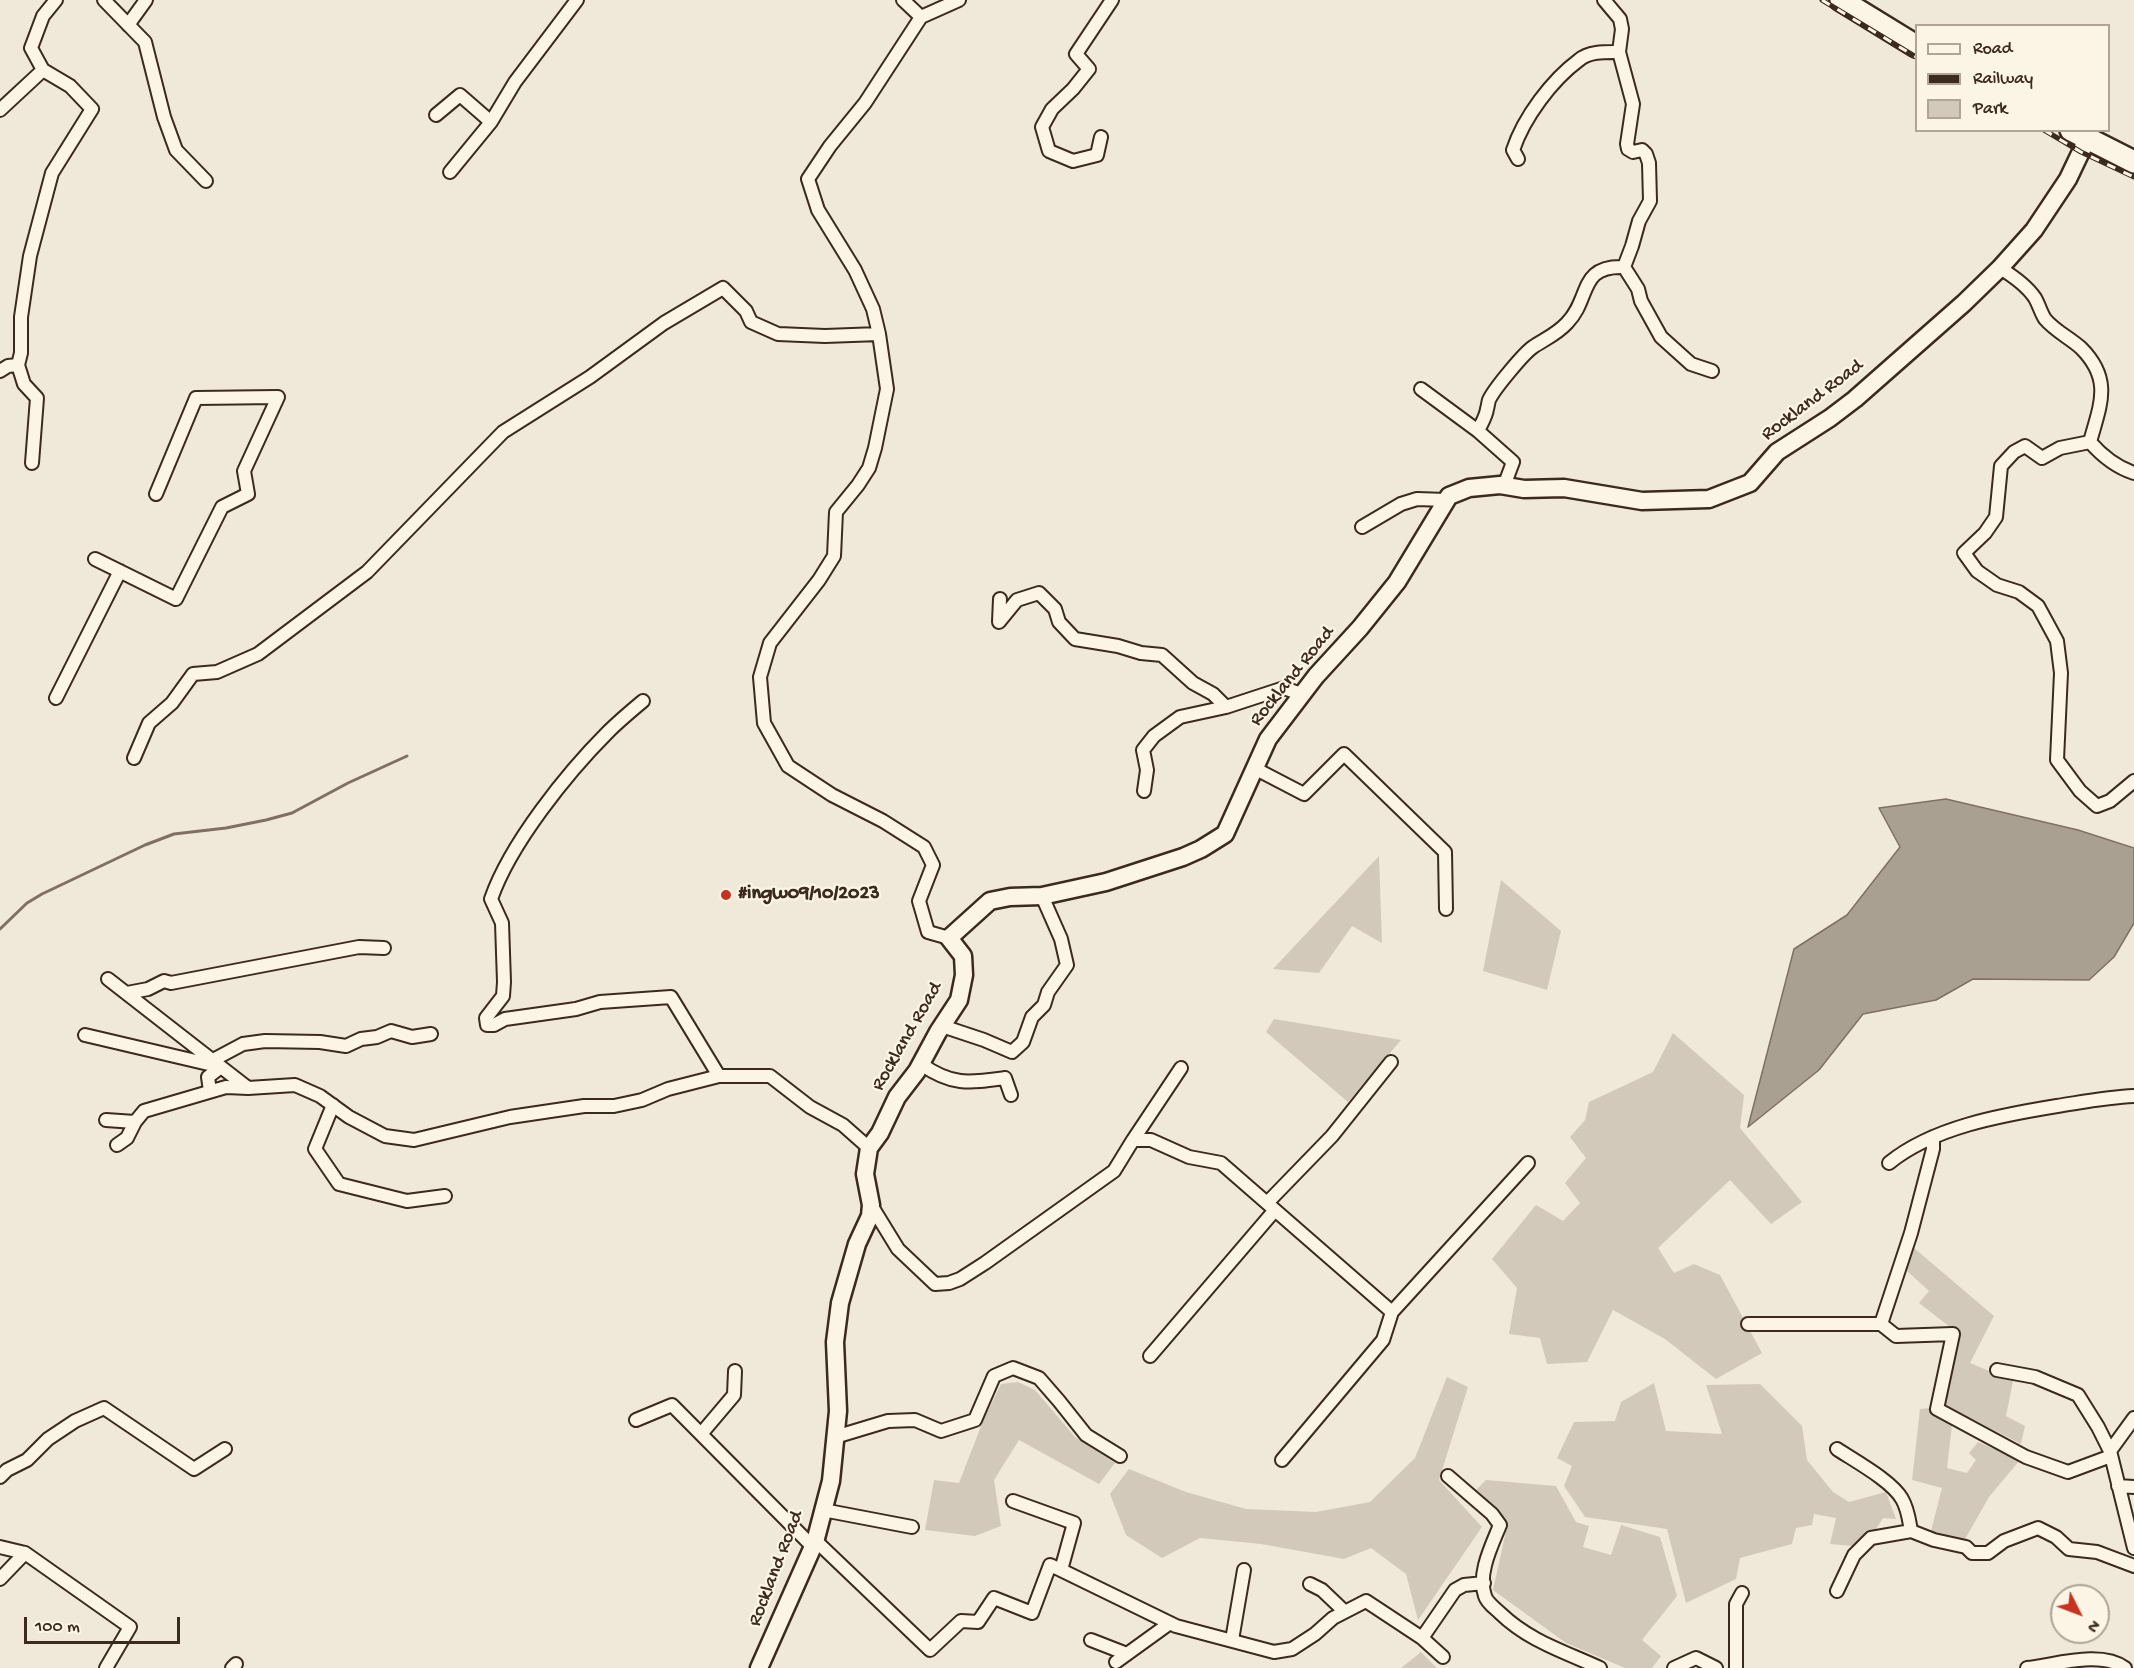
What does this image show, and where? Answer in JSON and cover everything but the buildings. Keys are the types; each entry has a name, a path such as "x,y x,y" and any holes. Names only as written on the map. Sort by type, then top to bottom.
{"highway":[{"path":"1841,0 1915,45"},
{"path":"2079,135 2134,162"}],"street":[{"path":"32,463 37,398 24,384 18,365 21,353 21,317 30,256 52,173 92,109 70,86 44,70 31,48 43,16 56,0"},
{"path":"104,0 145,42 164,117 176,150 206,181"},
{"path":"128,25 146,0"},
{"path":"450,172 491,122 515,82 577,0"},
{"path":"903,0 921,17"},
{"path":"949,938 928,932 920,901 933,865 924,847 884,821 832,795 788,765 764,723 760,677 770,643 819,580 834,556 836,512 869,468 887,389 873,309 855,270 818,210 808,179 830,146 865,103 921,17 959,0"},
{"path":"1101,137 1097,155 1073,161 1049,151 1042,128 1052,109 1073,89 1089,69 1076,54 1112,0"},
{"path":"1604,0 1620,19 1622,29 1619,52 1633,104 1628,149 1633,152 1642,150 1646,154 1651,182 1648,189 1650,201 1639,220 1624,267"},
{"path":"1518,159 1513,150 1518,136 1556,80 1579,59 1600,52 1619,52"},
{"path":"0,110 44,70"},
{"path":"436,115 460,95 491,122"},
{"name":"Rockland Road","path":"759,1668 814,1543 831,1480 838,1411 835,1342 840,1303 857,1245 870,1216 871,1205 865,1174 870,1148 880,1133 897,1097 921,1064 959,1000 964,975 963,956 949,938 990,901 1010,897 1042,896 1106,882 1184,857 1224,834 1268,739 1301,694 1360,628 1397,582 1449,496 1469,488 1504,486 1524,489 1564,488 1642,501 1709,499 1750,483 1777,452 1855,399 1964,303 2000,268 2034,230 2068,179 2079,135"},
{"path":"1479,431 1487,411 1488,401 1532,348 1556,333 1574,316 1580,306 1588,281 1605,267 1624,267"},
{"path":"1624,267 1638,289 1641,301 1661,337 1691,364 1712,371"},
{"path":"2000,268 2024,286 2035,299 2045,318 2081,348 2100,377 2102,398 2090,442"},
{"path":"134,758 149,723 172,703 193,674 217,672 258,654 367,572 503,432 590,377 664,323 723,288 746,311 751,322 778,334 825,336 879,334"},
{"path":"0,371 8,366 18,365"},
{"path":"1421,389 1479,431 1513,462 1504,486"},
{"path":"95,559 176,599 222,507 248,494 244,471 278,397 196,398 156,494"},
{"path":"2090,442 2119,468 2134,474"},
{"path":"2090,442 2060,448 2042,458 2025,446 2014,452 2001,466 1996,517 1985,533 1964,554 1977,571 1997,585 2019,592 2038,606 2057,641 2061,673 2057,760 2080,791 2097,806 2110,801 2134,781"},
{"path":"1362,527 1401,504 1417,500 1446,500"},
{"path":"56,698 120,572"},
{"path":"1000,599 999,622 1017,600 1039,593 1055,609 1059,622 1075,639 1118,646 1141,653 1162,655 1193,684 1213,694 1226,708"},
{"path":"1144,791 1148,770 1143,750 1154,736 1180,717 1226,708 1284,688 1301,694"},
{"path":"643,701 608,731 558,789 526,834 498,880 492,899 502,923 503,996 486,1018 487,1025 494,1025 505,1019 576,1009 600,1002 671,997 719,1076"},
{"path":"1254,768 1304,794 1344,754 1445,852 1446,909"},
{"path":"942,1026 1011,1052 1023,1042 1032,1017 1044,1005 1048,992 1067,965 1061,939 1042,896"},
{"path":"127,993 148,989 164,981 171,983 360,947 384,948"},
{"path":"108,979 248,1088"},
{"path":"210,1091 208,1077 217,1063 243,1044 265,1041 320,1042 346,1046 361,1039 377,1037 391,1031 412,1037 431,1034"},
{"path":"85,1035 217,1063"},
{"path":"1150,1356 1391,1062"},
{"path":"921,1064 937,1075 968,1083 1005,1078 1011,1095"},
{"path":"871,1205 898,1249 935,1284 960,1279 1114,1172 1181,1068"},
{"path":"117,1145 127,1138 144,1111 226,1087 295,1085 320,1096 349,1117 385,1136 414,1140 510,1117 584,1106 614,1106 642,1100 668,1089 719,1076 770,1076 810,1107 843,1125 870,1148"},
{"path":"1889,1163 1904,1151 1933,1137 1998,1115 2111,1097 2134,1096"},
{"path":"333,1105 315,1149 339,1184 407,1201 445,1196"},
{"path":"106,1120 135,1122"},
{"path":"1881,1324 1911,1233 1933,1149 1933,1137"},
{"path":"1133,1140 1151,1140 1190,1157 1221,1163 1392,1312"},
{"path":"1282,1460 1383,1340 1392,1312 1527,1162 1528,1163 1392,1312"},
{"path":"1748,1324 1881,1324 1896,1336 1953,1334 1937,1409 2026,1457 2068,1472 2111,1454 2134,1418"},
{"path":"835,1437 888,1420 915,1420 941,1431 975,1420 994,1376 1013,1368 1039,1378 1086,1435 1120,1456"},
{"path":"1997,1370 2035,1377 2078,1395 2098,1426 2111,1454 2134,1548"},
{"path":"701,1434 734,1395 735,1371"},
{"path":"636,1420 672,1405 814,1543 930,1650 960,1621 978,1622 994,1598 1032,1613 1050,1565 1170,1623 1274,1652 1292,1649 1344,1611 1366,1601 1422,1638 1443,1657"},
{"path":"0,1477 7,1470 27,1460 48,1439 75,1421 104,1408 194,1469 225,1449"},
{"path":"1837,1449 1881,1478 1901,1497 1907,1510 1911,1531"},
{"path":"1448,1476 1492,1514 1500,1525 1484,1570 1485,1596 1490,1604 1511,1624 1531,1638 1599,1668"},
{"path":"2118,1486 2134,1487"},
{"path":"1013,1501 1074,1523 1061,1570"},
{"path":"823,1510 912,1527"},
{"path":"1837,1592 1854,1555 1871,1538 1911,1531 1934,1540 1966,1546 1972,1552 1988,1553 2004,1541 2038,1528 2056,1537 2069,1549 2097,1552 2134,1566"},
{"path":"0,1547 25,1553 130,1627 106,1668"},
{"path":"0,1579 25,1553"},
{"path":"1232,1640 1244,1570"},
{"path":"1422,1638 1455,1590 1464,1585 1484,1582"},
{"path":"1310,1584 1322,1590 1344,1611"},
{"path":"1736,1668 1736,1604 1742,1593"},
{"path":"1116,1662 1170,1623"},
{"path":"1091,1640 1127,1654"},
{"path":"1674,1668 1696,1658 1716,1668"},
{"path":"2027,1668 2099,1660 2118,1663 2125,1668"}],"green space":[{"path":"1379,856 1382,943 1352,926 1319,973 1273,969"},
{"path":"1501,880 1561,931 1547,990 1483,971"},
{"path":"1274,1019 1401,1040 1348,1102 1266,1032"},
{"path":"1673,1033 1744,1095 1740,1128 1802,1202 1771,1224 1730,1180 1658,1248 1674,1273 1694,1264 1720,1275 1762,1353 1716,1379 1665,1339 1613,1310 1587,1362 1547,1364 1540,1338 1509,1334 1517,1288 1492,1259 1536,1205 1563,1221 1580,1203 1565,1183 1586,1158 1570,1137 1585,1120 1589,1102 1653,1072"},
{"path":"1914,1248 1994,1316 1970,1363 2013,1381 2006,1416 2025,1426 2021,1444 1943,1404 1959,1334 1919,1303 1929,1291 1907,1271"},
{"path":"1447,1377 1468,1387 1439,1480 1482,1527 1418,1620 1406,1574 1371,1548 1344,1559 1261,1544 1200,1538 1162,1558 1126,1535 1110,1494 1129,1469 1186,1492 1246,1509 1316,1512 1370,1502 1415,1458"},
{"path":"1018,1382 1035,1390 1075,1437 1115,1463 1099,1484 1019,1440 994,1480 1001,1526 975,1536 925,1530 934,1480 959,1483 983,1421 1001,1384"},
{"path":"1654,1383 1666,1431 1722,1434 1706,1385 1760,1384 1802,1426 1807,1460 1833,1492 1849,1502 1886,1492 1896,1519 1883,1518 1876,1529 1853,1546 1830,1544 1836,1518 1814,1514 1812,1525 1796,1528 1792,1544 1740,1558 1736,1579 1686,1603 1667,1529 1585,1517 1564,1486 1572,1466 1557,1458 1574,1422 1615,1421 1621,1402"},
{"path":"1929,1408 1952,1425 1947,1468 1967,1473 1976,1460 1969,1453 1978,1442 2020,1460 1989,1497 1964,1541 1931,1531 1942,1488 1912,1480 1920,1409"},
{"path":"1486,1480 1556,1486 1576,1522 1589,1526 1583,1547 1611,1555 1621,1525 1660,1537 1677,1596 1642,1640 1661,1656 1652,1668 1625,1668 1566,1643 1493,1590 1507,1527 1474,1492"},
{"path":"1421,1652 1437,1668 1401,1668"}],"shaded area":[{"path":"1946,799 2078,830 2134,848 2134,923 2114,957 2089,980 1973,979 1936,1000 1863,1014 1819,1070 1748,1127 1794,949 1847,915 1900,847 1879,808"}],"waterway":[{"path":"0,929 27,903 42,894 145,845 174,834 226,828 292,813 348,783 407,756"}],"railway":[{"path":"1822,0 1915,56"},
{"path":"2047,132 2081,152 2134,177"}],"place":[{"name":"#ingw09/10/2023","path":"726,895"}]}
